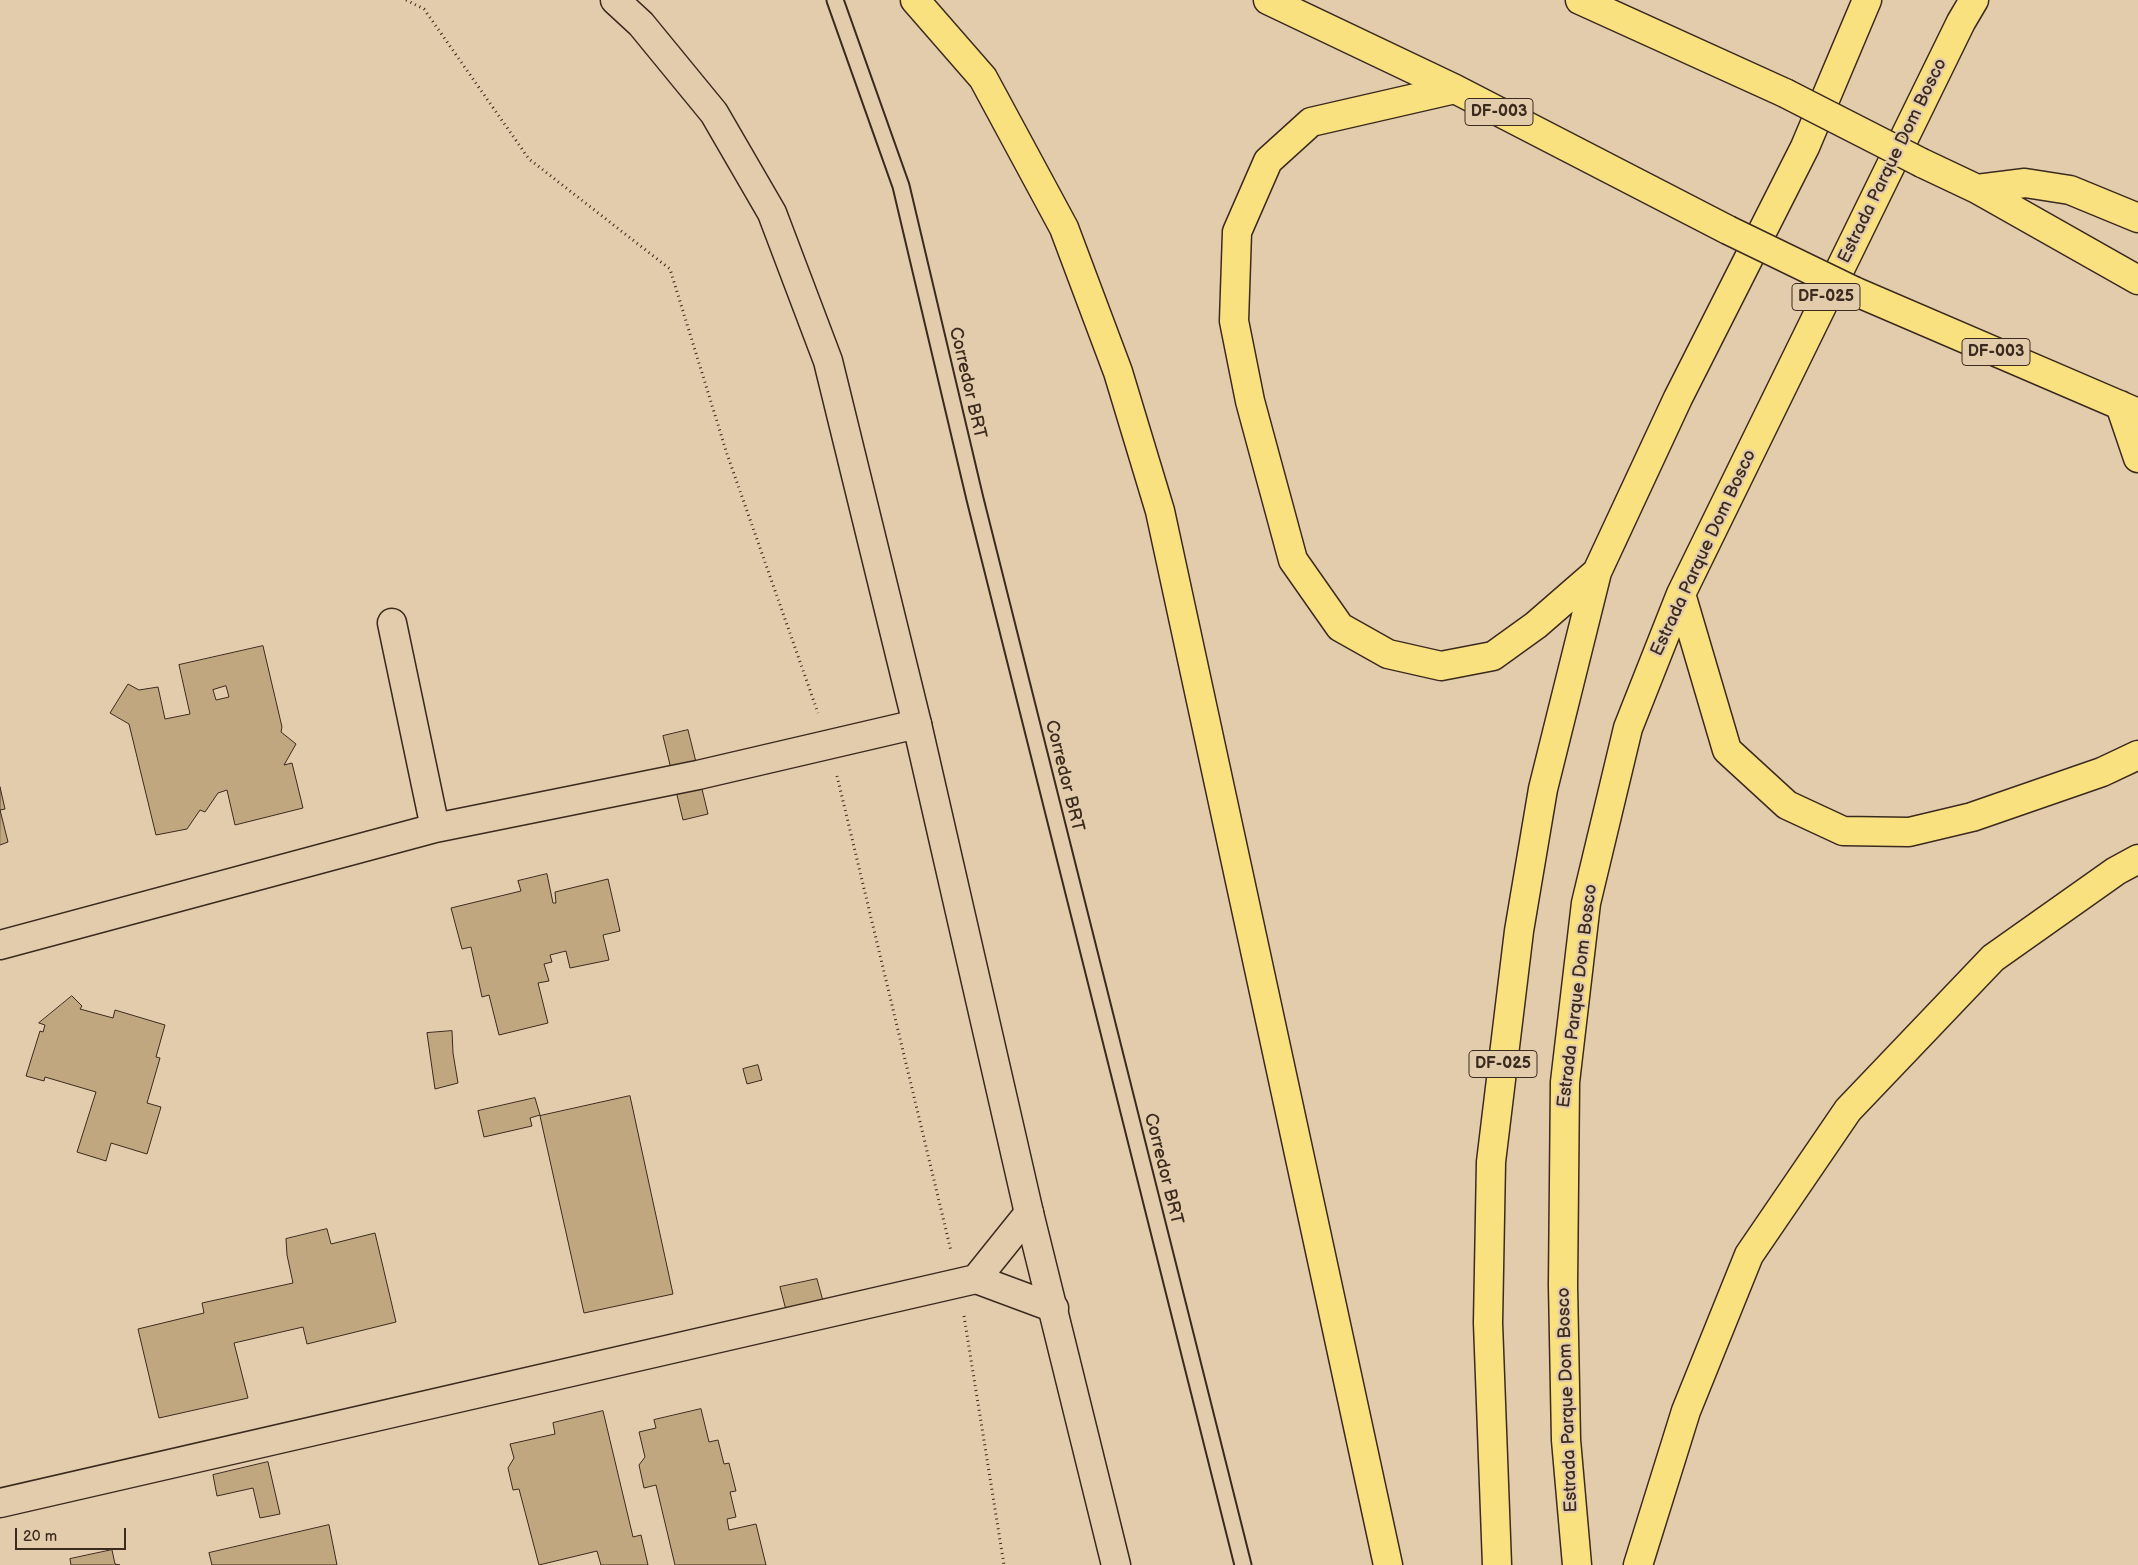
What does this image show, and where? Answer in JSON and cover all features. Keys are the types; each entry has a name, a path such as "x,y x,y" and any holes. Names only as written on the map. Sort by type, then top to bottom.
{"highway":[{"path":"915,0 983,78 1064,228 1118,372 1157,502 1388,1565"},
{"name":"DF-003","path":"1268,0 1455,89 1728,230 1854,291 2129,409"},
{"path":"1580,0 1785,93 1922,163 1977,188 2138,280"},
{"name":"DF-025","path":"1497,1565 1488,1323 1491,1162 1518,931 1543,789 1597,572 1678,398 1804,147 1867,0"},
{"name":"Estrada Parque Dom Bosco","path":"1577,1565 1566,1440 1563,1285 1565,1082 1586,904 1628,728 1681,594 1961,22 1974,0"},
{"path":"1455,89 1362,108 1311,122 1268,161 1237,232 1234,321 1250,401 1293,560 1340,627 1388,654 1441,666 1493,656 1536,625 1597,572"},
{"path":"1977,188 2025,184 2070,190 2138,218"},
{"path":"2129,409 2138,458"},
{"path":"1681,594 1727,750 1787,806 1843,832 1909,832 1972,817 2102,772 2138,755"},
{"path":"1638,1565 1686,1411 1749,1255 1848,1110 1993,958 2116,870 2138,859"}],"street":[{"path":"615,0 641,24 714,113 772,214 828,362 917,724 1029,1212 1116,1565"},
{"path":"392,623 435,828"},
{"path":"0,945 435,828 698,775 917,724"},
{"path":"976,1279 1029,1212"},
{"path":"0,1503 976,1279 1054,1308"}],"lane":[{"name":"Corredor BRT","path":"835,0 901,186 975,498 1243,1565"}],"building":[{"path":"263,646 282,727 281,732 296,744 284,765 292,763 303,808 235,825 227,790 218,793 205,812 200,810 187,829 156,835 129,724 110,713 128,684 139,690 158,687 165,719 190,714 179,665","holes":["226,686 229,697 216,700 213,690"]},
{"path":"688,730 696,762 671,769 663,736"},
{"path":"701,785 708,814 683,820 676,791"},
{"path":"0,787 5,809 0,810"},
{"path":"0,810 8,842 0,845"},
{"path":"547,874 553,903 556,903 555,892 608,879 620,931 603,935 609,960 570,968 566,951 550,955 552,962 544,964 549,981 538,983 548,1023 499,1035 489,995 482,997 471,947 462,949 451,908 521,891 518,881"},
{"path":"72,996 82,1006 80,1009 113,1018 115,1010 165,1025 156,1057 160,1058 147,1103 161,1107 147,1154 111,1143 106,1161 77,1152 96,1092 45,1077 44,1081 26,1076 40,1031 43,1032 45,1025 39,1023"},
{"path":"452,1031 453,1053 458,1083 435,1089 427,1033"},
{"path":"758,1065 762,1080 747,1084 743,1069"},
{"path":"630,1096 673,1294 584,1313 540,1116"},
{"path":"535,1098 540,1115 530,1118 532,1126 484,1137 478,1111"},
{"path":"327,1229 331,1244 375,1233 396,1322 307,1344 303,1327 234,1343 248,1398 159,1418 138,1329 204,1313 202,1303 293,1283 287,1255 286,1239"},
{"path":"817,1279 823,1301 786,1310 780,1287"},
{"path":"701,1409 709,1442 718,1440 724,1464 729,1463 736,1491 730,1492 736,1517 727,1519 729,1530 756,1524 766,1565 675,1565 656,1485 644,1488 639,1465 645,1457 639,1432 656,1428 654,1420"},
{"path":"603,1411 633,1537 641,1535 648,1565 601,1565 597,1551 539,1565 519,1489 513,1490 508,1468 514,1458 510,1444 555,1434 553,1423"},
{"path":"268,1462 280,1514 260,1518 253,1488 217,1496 213,1475"},
{"path":"329,1525 337,1565 212,1565 209,1553"},
{"path":"112,1550 115,1564 120,1565 71,1565 70,1559"}]}
